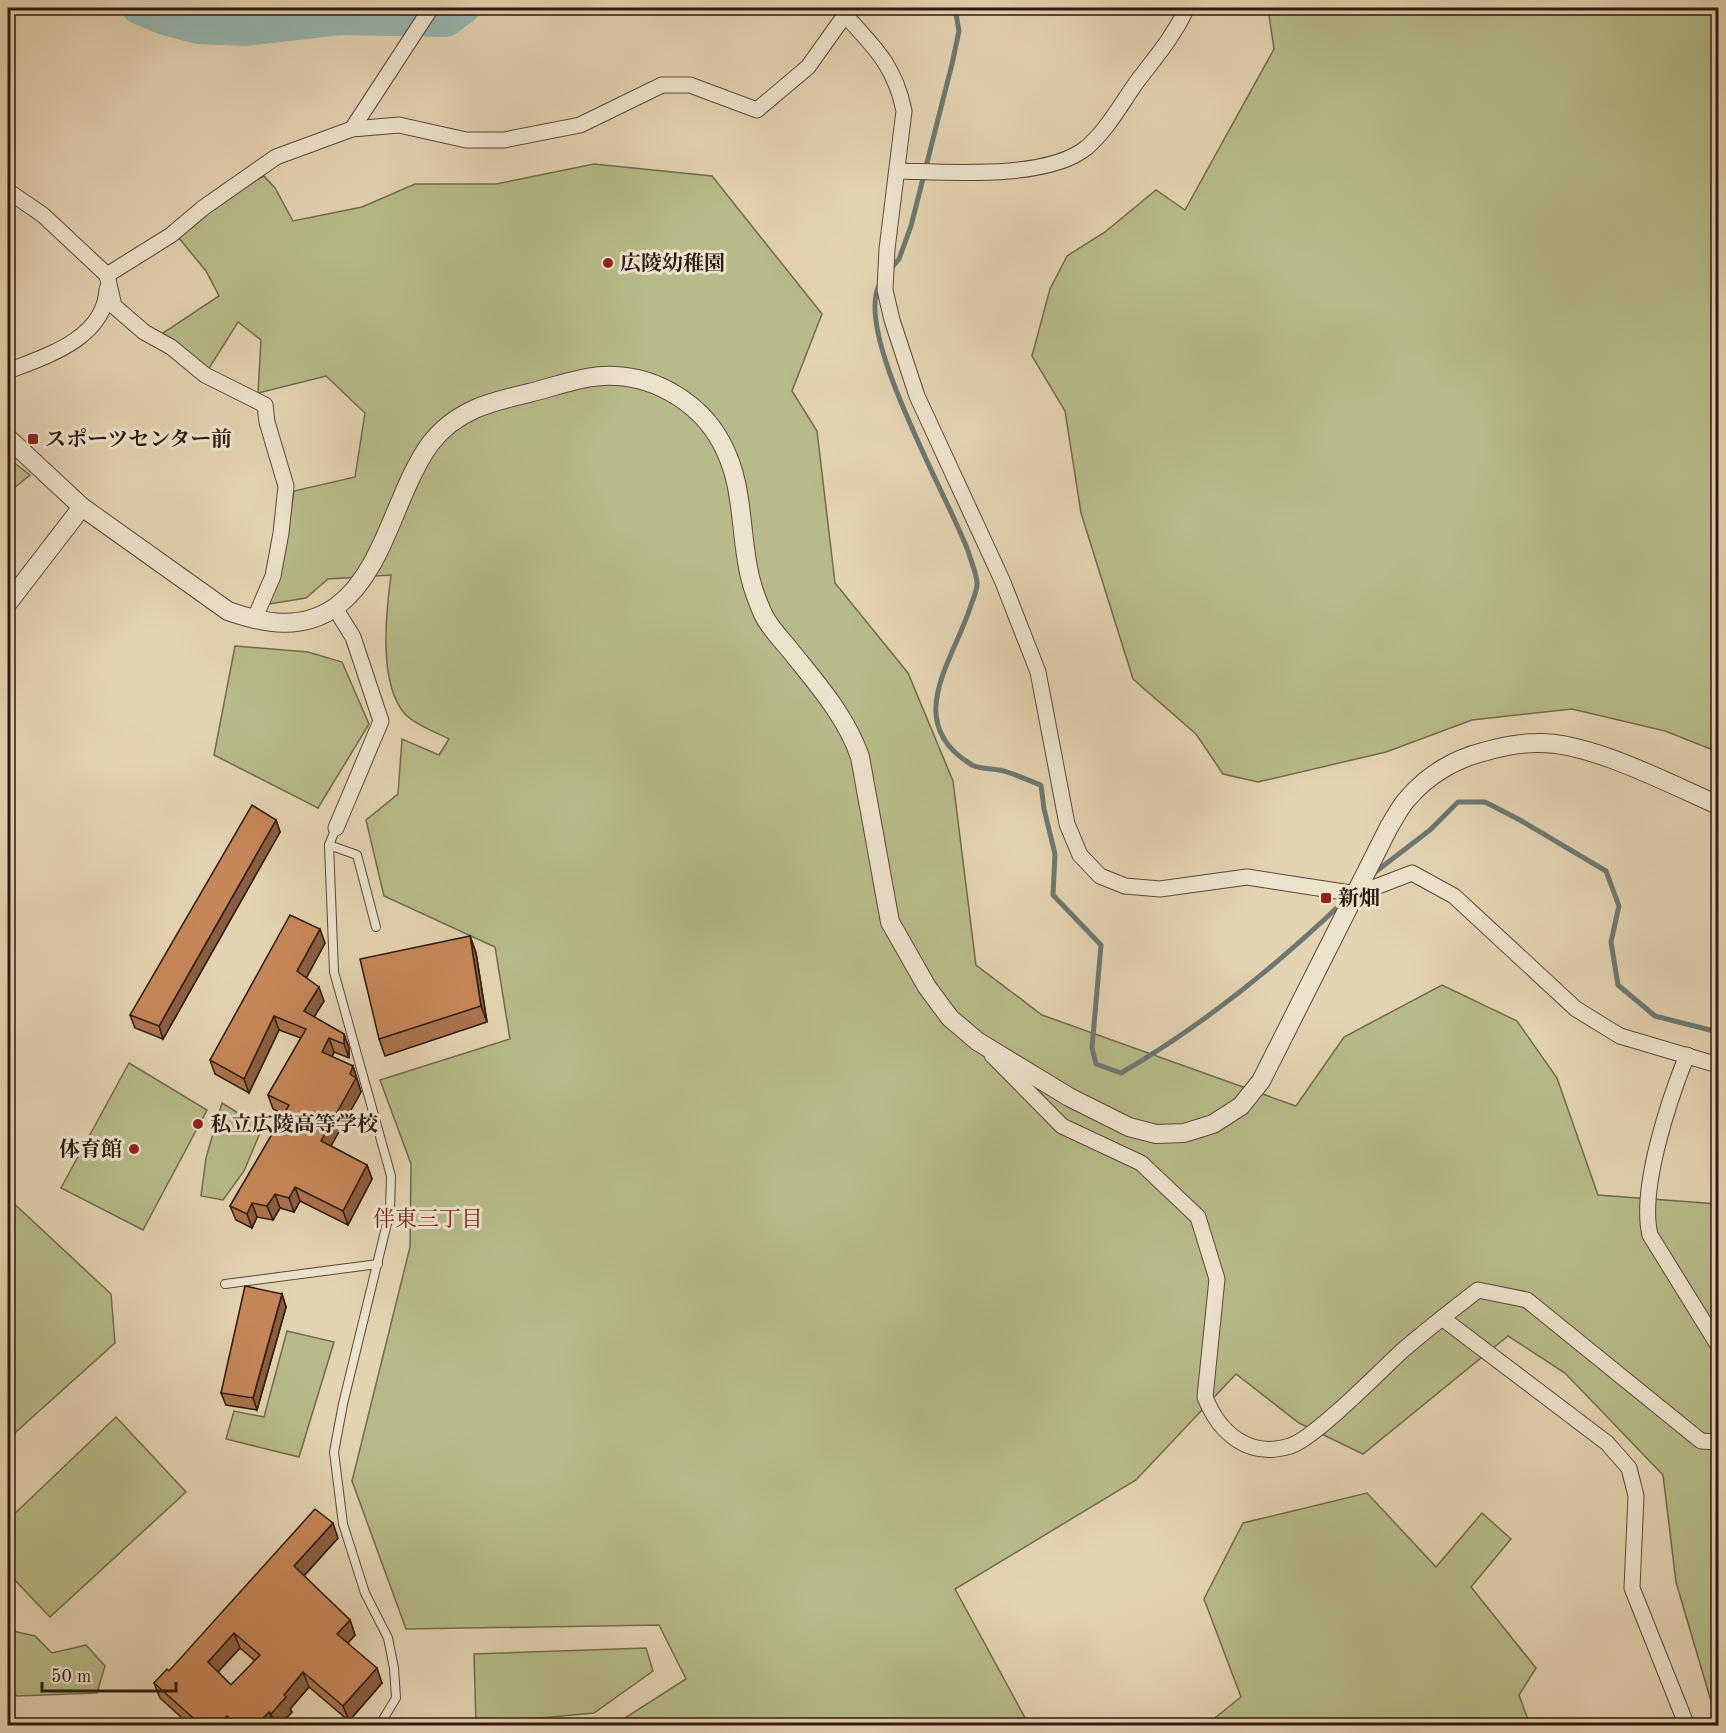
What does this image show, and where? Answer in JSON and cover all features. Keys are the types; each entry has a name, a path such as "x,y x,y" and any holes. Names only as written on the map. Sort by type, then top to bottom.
{"street":[{"path":"898,171 993,172 1053,164 1071,158 1108,125 1173,37 1187,8"},
{"path":"352,129 412,40 429,10"},
{"path":"107,275 171,236 203,208 276,157 352,129 399,125 466,140 504,140 580,125 662,86 690,85 757,110 808,67 846,11 886,61 901,94 904,111 887,249 885,290 892,320 917,396 1002,580 1038,672 1065,813 1080,855 1101,876 1125,886 1161,889 1247,877 1357,894 1412,873 1454,896 1576,1009 1620,1036 1719,1065"},
{"path":"8,191 43,215 107,275 114,306 144,332 171,348 205,375 265,405 267,422 286,486 273,576 254,620"},
{"path":"8,371 81,338 102,314 107,295 107,275"},
{"path":"8,438 82,507 228,611 254,620 279,624 309,621 335,608 353,593 370,567 408,480 431,443 456,419 480,405 589,378 616,375 646,381 676,394 702,415 721,441 733,467 740,498 750,577 764,617 834,705 853,735 860,757 890,922 927,987 950,1018 977,1041 1062,1126 1140,1163 1198,1216 1217,1279 1205,1397 1212,1415 1238,1443 1259,1450 1291,1446 1311,1434 1442,1318 1478,1290 1527,1300 1701,1441 1719,1442"},
{"path":"8,603 82,507"},
{"path":"335,608 353,637 381,721 336,828"},
{"path":"977,1041 1031,1075 1129,1127 1156,1134 1184,1133 1213,1124 1241,1106 1261,1081 1389,827 1408,797 1432,776 1465,756 1502,746 1539,742 1571,747 1620,763 1719,805"},
{"path":"1687,1056 1677,1079 1650,1179 1647,1220 1650,1235 1719,1345"},
{"path":"1442,1318 1607,1443 1629,1468 1636,1496 1632,1588 1687,1725"}],"lane":[{"path":"336,828 329,845 334,972 391,1176 390,1211 343,1404 334,1452 343,1524 365,1593 388,1638 394,1668 396,1698 379,1725"},
{"path":"329,845 357,855 376,927"},
{"path":"225,1284 378,1264"}],"green space":[{"path":"1268,8 1718,8 1718,752 1665,731 1572,709 1472,720 1386,752 1258,782 1223,774 1196,734 1133,679 1081,513 1065,411 1032,356 1050,289 1067,256 1105,232 1156,190 1185,210 1274,49"},
{"path":"594,164 712,176 822,314 792,391 817,431 835,583 908,673 953,781 976,965 1042,1015 1296,1106 1344,1037 1442,985 1517,1021 1557,1078 1598,1195 1718,1204 1718,1725 1676,1582 1663,1475 1565,1373 1508,1336 1363,1454 1299,1423 1236,1374 1136,1480 955,1589 1029,1725 614,1725 686,1679 659,1625 406,1629 352,1481 410,1247 411,1164 380,1080 510,1039 495,947 384,896 366,820 398,794 402,739 439,755 449,739 409,718 396,701 387,666 386,647 391,575 328,579 306,598 269,604 283,563 294,491 355,477 365,413 326,376 258,393 261,340 238,322 208,370 163,333 219,296 206,271 179,238 233,193 264,176 275,188 293,221 362,207 415,184 496,184"},
{"path":"8,458 30,475 8,493"},
{"path":"235,646 308,652 342,662 369,724 318,808 214,755"},
{"name":"体育館","path":"129,1063 207,1110 143,1230 61,1188"},
{"path":"222,1103 262,1128 244,1171 223,1200 201,1196 206,1158"},
{"path":"8,1198 111,1294 115,1343 8,1439"},
{"path":"287,1331 334,1342 299,1457 226,1439 234,1411 264,1417"},
{"path":"116,1417 186,1492 50,1617 8,1573 8,1520"},
{"path":"1367,1493 1436,1567 1482,1513 1511,1539 1471,1587 1536,1668 1519,1695 1530,1725 1206,1725 1241,1697 1204,1599 1243,1523"},
{"path":"8,1630 35,1636 52,1653 86,1645 105,1666 97,1693 17,1696 8,1686"},
{"path":"646,1648 653,1671 594,1713 476,1724 474,1654"}],"building":[{"path":"252,805 276,820 159,1026 130,1015"},
{"path":"290,915 320,929 297,971 319,987 304,1011 344,1034 344,1044 329,1038 322,1052 353,1066 350,1074 356,1078 321,1141 367,1165 343,1211 295,1187 289,1198 275,1194 267,1206 252,1203 247,1214 230,1206 289,1105 268,1095 306,1029 274,1016 244,1079 210,1060"},
{"path":"470,936 481,1006 379,1039 360,959"},
{"path":"245,1286 282,1294 253,1398 221,1393"},
{"path":"315,1509 333,1523 294,1566 350,1620 337,1634 377,1668 343,1706 303,1672 271,1714 269,1712 256,1725 237,1725 227,1716 218,1725 201,1725 154,1683 167,1669 169,1671","holes":["234,1633 260,1655 231,1685 208,1662"]}],"waterway":[{"path":"138,8 164,19 198,28 245,30 340,19 446,21 464,8"},
{"path":"889,271 899,259 911,226 952,64 959,31 955,8"},
{"path":"882,281 875,303 878,334 889,372 958,527 975,570 977,582 975,595 938,691 936,711 940,730 951,748 972,765 1003,771 1041,785 1044,809 1055,854 1053,895 1101,945 1092,1048 1096,1064 1121,1073 1180,1036 1291,950 1343,902"},
{"path":"1374,873 1430,830 1458,802 1485,802 1606,871 1619,906 1611,942 1618,985 1655,1016 1718,1032"}],"place":[{"name":"広陵幼稚園","path":"608,263"},
{"name":"スポーツセンター前","path":"33,439"},
{"name":"新畑","path":"1326,898"},
{"name":"私立広陵高等学校","path":"198,1124"},
{"name":"体育館","path":"134,1149"}],"district":[{"name":"伴東三丁目","path":"428,1218"}]}
